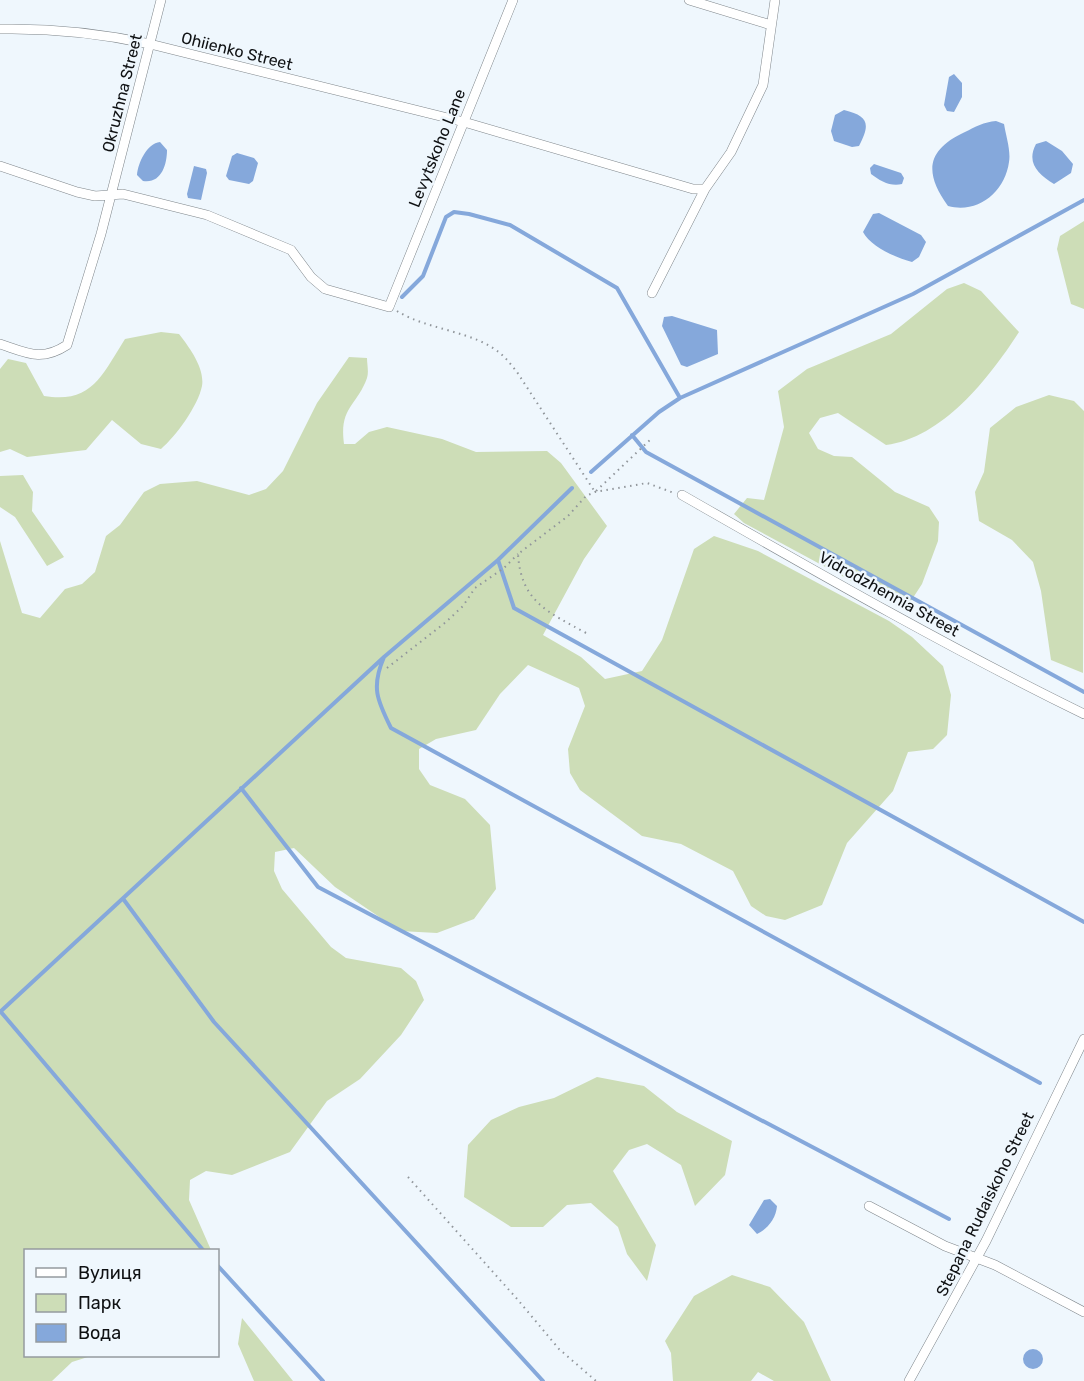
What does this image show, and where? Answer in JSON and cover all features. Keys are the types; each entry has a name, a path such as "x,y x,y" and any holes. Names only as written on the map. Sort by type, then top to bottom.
{"street":[{"name":"Okruzhna Street","path":"0,344 36,356 54,354 67,345 112,194 161,0"},
{"name":"Levytskoho Lane","path":"389,307 513,0"},
{"path":"689,0 771,25"},
{"path":"652,293 705,189 731,152 763,85 775,0"},
{"name":"Ohiienko Street","path":"0,29 37,28 102,34 150,44 464,122 636,174 693,189 705,189"},
{"path":"0,166 77,192 95,196 123,194 207,215 291,250 311,277 325,289 389,307"},
{"name":"Vidrodzhennia Street","path":"682,495 855,594 1009,677 1084,714"},
{"name":"Stepana Rudaiskoho Street","path":"909,1381 976,1260 1084,1039"},
{"path":"870,1206 976,1260 995,1265 1084,1312"}],"path":[{"path":"389,307 411,320 489,346 501,354 517,372 595,492"},
{"path":"595,492 652,438"},
{"path":"387,669 446,622 463,606 475,588 504,568 518,554 568,516 586,496 595,492 647,483 682,495"},
{"path":"518,554 519,573 527,593 548,612 586,633"},
{"path":"408,1177 518,1300 559,1350 596,1381"}],"green space":[{"path":"1084,221 1084,309 1071,304 1057,249 1060,236"},
{"path":"964,283 981,291 1019,332 994,368 963,403 927,431 907,440 886,445 838,413 820,418 809,433 818,449 834,456 852,457 895,492 929,507 939,522 938,541 922,584 905,610 744,523 734,514 747,498 764,500 784,427 778,391 807,369 891,334 947,289"},
{"path":"161,332 179,334 195,358 201,372 202,386 200,394 180,429 161,449 141,444 112,420 86,450 27,457 10,449 0,452 0,369 8,359 26,363 44,396 74,396 94,384 125,339"},
{"path":"349,357 367,358 367,378 346,414 344,444 355,444 369,432 387,427 442,439 476,452 547,451 561,463 607,526 584,559 543,635 581,657 605,679 642,671 662,640 694,549 714,536 758,551 889,621 912,637 943,666 951,695 947,735 933,749 908,752 893,791 847,843 822,905 785,920 766,916 751,906 733,871 681,844 642,836 580,790 570,773 568,749 585,706 579,688 528,665 500,694 476,730 436,739 419,749 419,769 430,785 465,799 490,825 496,889 474,919 437,933 400,931 335,887 294,848 275,852 274,871 282,889 331,947 346,958 401,968 416,981 424,1000 401,1035 360,1079 327,1101 290,1152 232,1175 206,1171 190,1180 189,1200 211,1249 24,1249 24,1357 88,1357 72,1362 52,1381 0,1381 0,541 22,613 40,618 65,589 82,584 95,572 106,536 120,525 144,492 160,484 197,481 249,495 266,489 283,471 317,403"},
{"path":"1049,395 1074,401 1084,411 1083,673 1051,660 1041,591 1033,562 1012,540 979,521 975,492 984,472 990,428 1016,407"},
{"path":"23,475 33,492 32,511 64,557 47,566 15,517 0,507 0,476"},
{"path":"597,1077 644,1086 677,1112 732,1141 725,1175 695,1206 681,1165 647,1144 629,1150 613,1171 656,1245 647,1281 627,1254 618,1227 591,1203 567,1205 543,1227 511,1227 464,1197 468,1145 491,1120 519,1107 554,1098"},
{"path":"732,1275 770,1287 804,1322 831,1381 774,1381 758,1372 751,1381 673,1381 671,1353 665,1341 694,1296"},
{"path":"242,1318 293,1381 254,1381 238,1344"}],"water":[{"path":"954,74 962,83 962,97 954,112 947,111 944,105 949,77"},
{"path":"844,110 858,115 865,122 865,132 859,146 852,147 834,141 831,131 835,115"},
{"path":"996,121 1004,124 1009,153 1009,162 1002,183 996,191 979,204 959,208 948,206 935,183 933,163 936,155 952,139 987,122"},
{"path":"1046,141 1062,151 1073,164 1071,173 1054,184 1039,172 1032,157 1036,144"},
{"path":"160,142 167,150 162,172 154,180 143,181 137,175 141,160 151,146"},
{"path":"237,153 254,158 258,163 253,181 249,184 229,180 226,176 232,156"},
{"path":"874,164 901,173 904,178 902,184 890,184 874,177 870,168"},
{"path":"194,166 206,169 207,173 201,200 188,198 187,194"},
{"path":"879,213 921,235 926,242 919,257 912,262 899,258 877,247 866,237 863,232 873,214"},
{"path":"672,316 717,330 718,354 687,367 681,365 662,326 664,317"},
{"path":"770,1199 777,1206 775,1215 768,1226 757,1234 749,1225 764,1200"},
{"path":"1033,1349 1040,1352 1043,1359 1040,1366 1033,1369 1026,1366 1023,1359 1026,1352"}],"waterway":[{"path":"591,472 659,412 680,398 913,294 1084,200"},
{"path":"402,297 423,276 446,217 454,212 510,225 617,288 680,398"},
{"path":"632,435 646,452 1084,692"},
{"path":"0,1012 384,657 498,560 572,488"},
{"path":"498,560 514,608 1084,922"},
{"path":"384,657 378,677 377,693 391,728 1040,1083"},
{"path":"241,788 318,887 949,1219"},
{"path":"124,900 214,1022 543,1381"},
{"path":"1,1012 202,1249"},
{"path":"219,1267 323,1381"}]}
